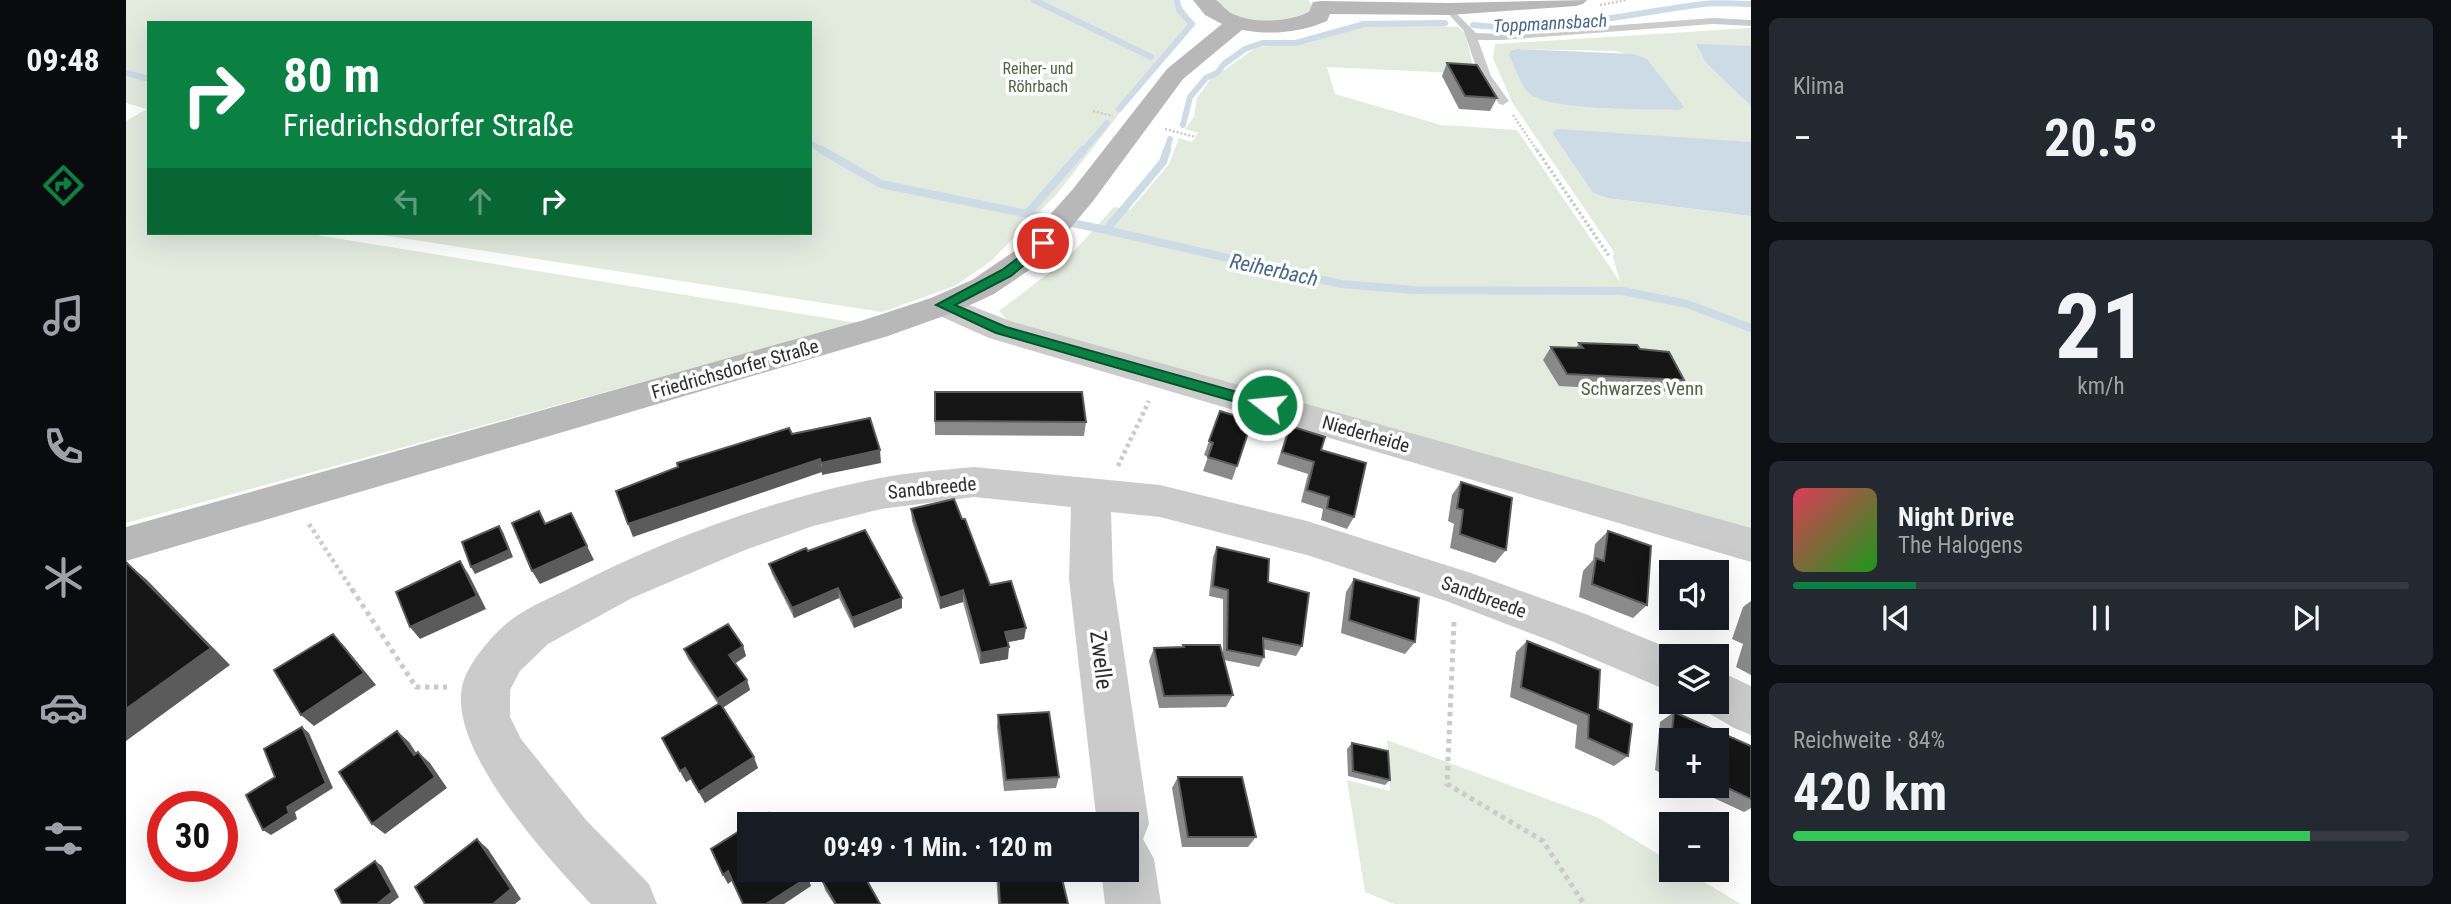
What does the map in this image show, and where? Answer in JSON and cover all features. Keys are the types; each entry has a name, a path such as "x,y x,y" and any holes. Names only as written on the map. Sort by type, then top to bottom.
{"main road":[{"path":"1204,0 1208,8 1238,22 1258,26 1294,26 1319,16 1319,3 1449,9 1576,0"},
{"name":"Friedrichsdorfer Straße","path":"126,544 876,328 943,305 984,287 1033,253 1062,220 1175,74 1238,22"}],"street":[{"name":"Niederheide","path":"943,305 1001,330 1751,545"},
{"name":"Sandbreede","path":"486,687 504,656 532,630 617,584 730,538 810,511 881,493 974,482 1160,501 1307,538 1456,586 1572,629 1659,666"},
{"name":"Zwelle","path":"1091,495 1091,579 1120,812"},
{"path":"486,687 486,718 503,756 567,839 629,904"},
{"path":"1729,699 1751,712"},
{"path":"1130,882 1133,904"}],"lane":[{"path":"1449,9 1472,36 1485,76 1503,101"},
{"path":"1472,36 1502,37 1713,21 1751,23"}],"path":[{"path":"1503,101 1609,256"},
{"path":"1091,495 1122,461 1160,374"},
{"path":"291,497 416,687 486,687"},
{"path":"1456,586 1447,785 1544,841 1584,904"}],"green space":[{"name":"Reiher- und Röhrbach","path":"126,0 1178,0 1194,25 1133,96 1057,194 991,261 955,286 882,312 382,235 812,235 812,21 147,21 147,109 126,103"},
{"path":"1214,0 1308,0 1312,5 1311,12 1284,19 1260,21 1236,16"},
{"name":"Schwarzes Venn","path":"1365,26 1458,27 1465,33 1475,74 1327,67 1335,94 1441,125 1517,130 1620,282 1614,252 1512,102 1493,58 1495,44 1751,28 1751,46 1696,46 1706,63 1751,106 1751,142 1552,133 1593,193 1607,198 1751,216 1751,529 1009,322 999,311 1066,260 1114,207 1130,210 1169,164 1179,138 1192,142 1198,133 1185,129 1194,117 1197,98 1210,80 1257,47 1305,44","holes":["1511,50 1615,51 1647,59 1609,109 1536,98"]},
{"path":"147,109 147,235 316,235 857,323 126,523 126,121"},
{"path":"1387,740 1599,818 1659,855 1659,882 1704,882 1741,904 1394,904 1365,892 1347,780 1390,791"}],"shaded area":[{"path":"1696,45 1751,46 1751,106 1706,63"},
{"path":"1511,50 1633,54 1647,59 1684,107 1678,110 1600,108 1539,99 1526,89 1509,55"},
{"path":"1558,129 1751,142 1751,216 1607,198 1593,193 1552,133"}],"building":[{"path":"1447,63 1477,65 1497,98 1465,96"},
{"path":"1579,343 1637,345 1640,349 1669,352 1684,380 1567,374 1551,347 1583,348"},
{"path":"935,392 1082,392 1086,422 935,421"},
{"path":"1220,411 1252,421 1237,466 1208,457 1213,443 1209,441"},
{"path":"870,418 880,450 821,463 820,459 628,524 616,491 678,467 677,463 789,428 792,434"},
{"path":"1290,426 1325,437 1321,450 1366,463 1354,517 1327,508 1329,497 1307,490 1314,462 1282,452"},
{"path":"1461,482 1512,498 1506,550 1460,534 1463,510 1457,508"},
{"path":"954,499 962,519 965,519 990,585 1011,581 1026,628 1005,632 1009,647 981,653 963,590 940,598 911,509"},
{"path":"539,511 545,524 571,513 587,546 532,571 512,523"},
{"path":"499,526 509,550 471,567 462,542"},
{"path":"865,530 902,598 852,618 838,588 792,608 769,564 806,548 808,551"},
{"path":"1608,531 1651,546 1647,605 1592,584 1596,558 1604,561"},
{"path":"1217,547 1269,559 1268,582 1309,593 1302,646 1263,638 1264,657 1227,650 1228,590 1213,586"},
{"path":"460,561 477,596 410,627 396,592"},
{"path":"126,562 211,648 126,709"},
{"path":"1354,579 1419,598 1415,642 1349,620"},
{"path":"728,624 743,646 729,655 747,680 717,699 684,649"},
{"path":"333,634 364,673 301,715 274,670"},
{"path":"1527,641 1600,670 1598,709 1632,724 1628,756 1588,738 1589,715 1521,687"},
{"path":"1183,645 1220,645 1233,695 1164,696 1154,648 1184,647"},
{"path":"720,703 754,757 699,792 685,768 680,771 662,738"},
{"path":"1049,712 1059,777 1006,780 998,715"},
{"path":"1674,714 1710,728 1672,728"},
{"path":"302,727 326,783 287,807 289,813 263,830 246,795 275,777 264,749"},
{"path":"397,731 414,755 418,752 435,777 372,824 339,772"},
{"path":"1729,736 1751,746 1751,799 1729,789"},
{"path":"1352,743 1388,751 1390,780 1353,771"},
{"path":"1178,777 1242,777 1256,837 1188,837"},
{"path":"737,833 737,882 800,882 766,904 743,904 728,871 723,875 711,849"},
{"path":"477,839 511,889 493,904 425,904 415,887"},
{"path":"375,861 392,892 377,904 342,904 335,890"},
{"path":"823,882 868,882 880,904 836,904"},
{"path":"999,882 1063,882 1068,904 1000,904"}],"waterway":[{"path":"1034,0 1151,57"},
{"path":"1119,109 1192,24 1179,10 1177,0"},
{"name":"Toppmannsbach","path":"1473,25 1559,25 1703,4 1751,4"},
{"name":"Toppmannsbach","path":"1183,125 1190,97 1206,78 1217,73 1224,64 1245,49 1262,43 1296,43 1364,24 1445,23"},
{"name":"Reiherbach","path":"126,73 147,78"},
{"path":"1082,152 1107,123"},
{"name":"Toppmannsbach","path":"1166,152 1170,139"},
{"name":"Reiherbach","path":"812,144 825,152"},
{"name":"Reiherbach","path":"822,150 881,184 1027,214"},
{"path":"1027,214 1083,150"},
{"name":"Toppmannsbach","path":"1106,230 1163,162 1167,150"},
{"name":"Reiherbach","path":"1027,214 1106,230"},
{"name":"Reiherbach","path":"1106,230 1341,284 1414,290 1622,291 1687,304 1751,328"}],"route":[{"path":"1043,243 1007,273 984,287 943,305 1001,330 1267,405"}]}
